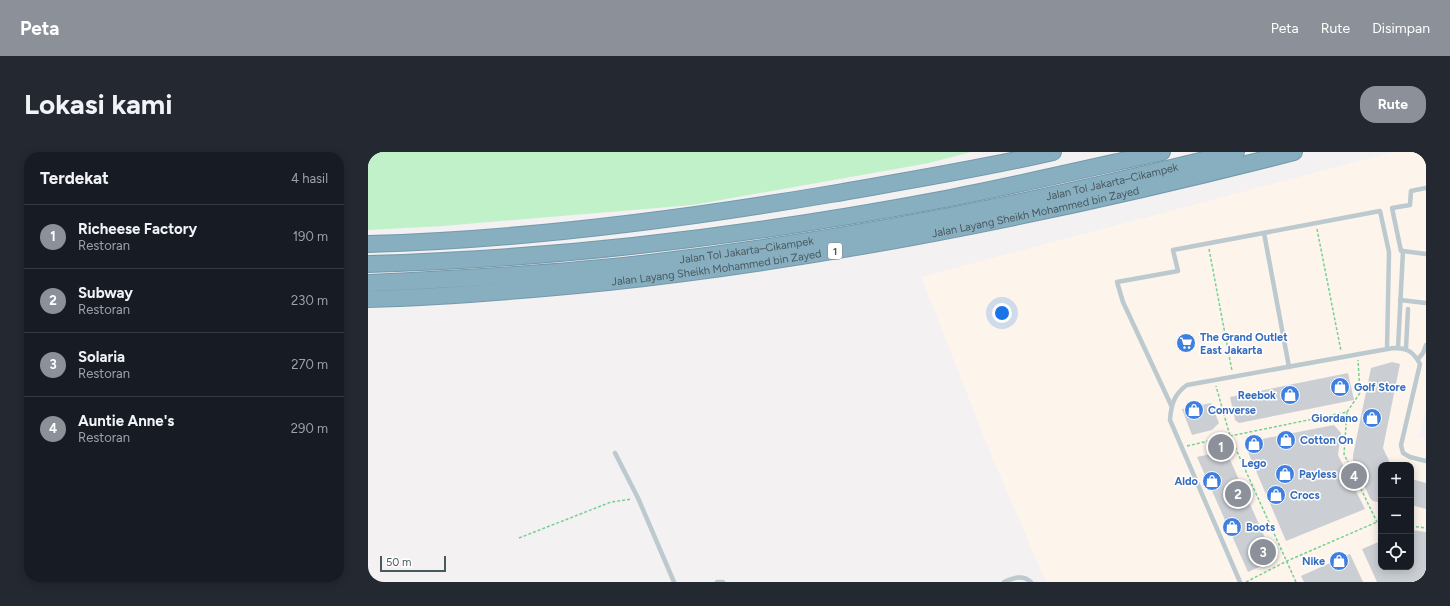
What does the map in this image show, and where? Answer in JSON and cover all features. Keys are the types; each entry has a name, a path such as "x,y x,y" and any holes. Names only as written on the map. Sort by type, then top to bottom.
{"highway":[{"path":"368,244 410,243 557,233 738,210 896,183 1053,152"},
{"name":"Jalan Tol Jakarta–Cikampek","path":"368,264 544,255 617,248 765,228 943,199 1162,152"},
{"name":"Jalan Tol Jakarta–Cikampek","path":"368,283 454,280 578,271 651,263 760,248 878,230 986,210 1236,152"},
{"name":"Jalan Layang Sheikh Mohammed bin Zayed","path":"368,299 552,288 703,272 861,248 1069,206 1206,175 1294,152"}],"lane":[{"path":"1398,348 1403,251 1401,251 1392,208 1410,205 1411,191 1426,188"},
{"path":"1171,405 1123,302 1117,282 1178,271 1173,250 1380,211 1389,252 1387,349"},
{"path":"1264,233 1289,367"},
{"path":"1403,251 1426,254"},
{"path":"1400,300 1426,303"},
{"path":"1406,348 1408,309"},
{"path":"1418,359 1423,353 1426,345"},
{"path":"1240,582 1170,420 1171,405 1179,391 1187,385 1387,349 1406,348 1415,355 1420,364 1402,445 1403,453 1410,458 1426,461"},
{"path":"615,453 638,498 674,582"},
{"path":"1004,582 1019,577 1026,578 1031,582"},
{"path":"717,582 723,582"}],"path":[{"path":"1316,223 1342,357"},
{"path":"1208,243 1234,377"},
{"path":"1246,582 1287,561 1376,522 1344,454 1347,412 1360,392 1358,354"},
{"path":"1215,380 1230,436 1296,582"},
{"path":"1182,448 1230,436 1347,412"},
{"path":"519,538 611,502 638,498"},
{"path":"1414,526 1426,528"}],"shaded area":[{"name":"The Grand Outlet East Jakarta","path":"1393,152 1426,152 1426,409 1419,436 1426,439 1426,582 1046,582 992,457 921,277"}],"green space":[{"path":"368,152 971,152 929,163 693,205 443,226 368,230"}],"building":[{"path":"1392,362 1400,364 1383,448 1390,462 1378,462 1378,502 1373,501 1370,498 1353,461 1371,368"},
{"path":"1348,373 1354,400 1239,423 1235,420 1230,397"},
{"path":"1211,403 1219,423 1212,430 1192,435 1182,409"},
{"path":"1334,425 1341,433 1338,455 1365,509 1286,541 1248,452 1252,441"},
{"path":"1224,451 1227,453 1275,560 1248,572 1197,457"},
{"path":"1414,480 1426,483 1426,509 1414,506"},
{"path":"1414,530 1426,532 1426,582 1377,582 1362,549 1378,542 1378,570 1414,570"},
{"path":"1350,554 1363,582 1304,582 1301,576"}],"place":[{"name":"The Grand Outlet East Jakarta","path":"1186,343"},
{"name":"Golf Store","path":"1340,387"},
{"name":"Reebok","path":"1290,395"},
{"name":"Converse","path":"1194,410"},
{"name":"Giordano","path":"1372,418"},
{"name":"Cotton On","path":"1286,440"},
{"name":"Lego","path":"1254,444"},
{"name":"Richeese Factory","path":"1221,447"},
{"name":"Payless","path":"1285,474"},
{"name":"Auntie Anne's","path":"1354,476"},
{"name":"Aldo","path":"1212,481"},
{"name":"Subway","path":"1238,494"},
{"name":"Crocs","path":"1276,495"},
{"name":"Boots","path":"1232,527"},
{"name":"Solaria","path":"1263,552"},
{"name":"Nike","path":"1339,561"}]}
